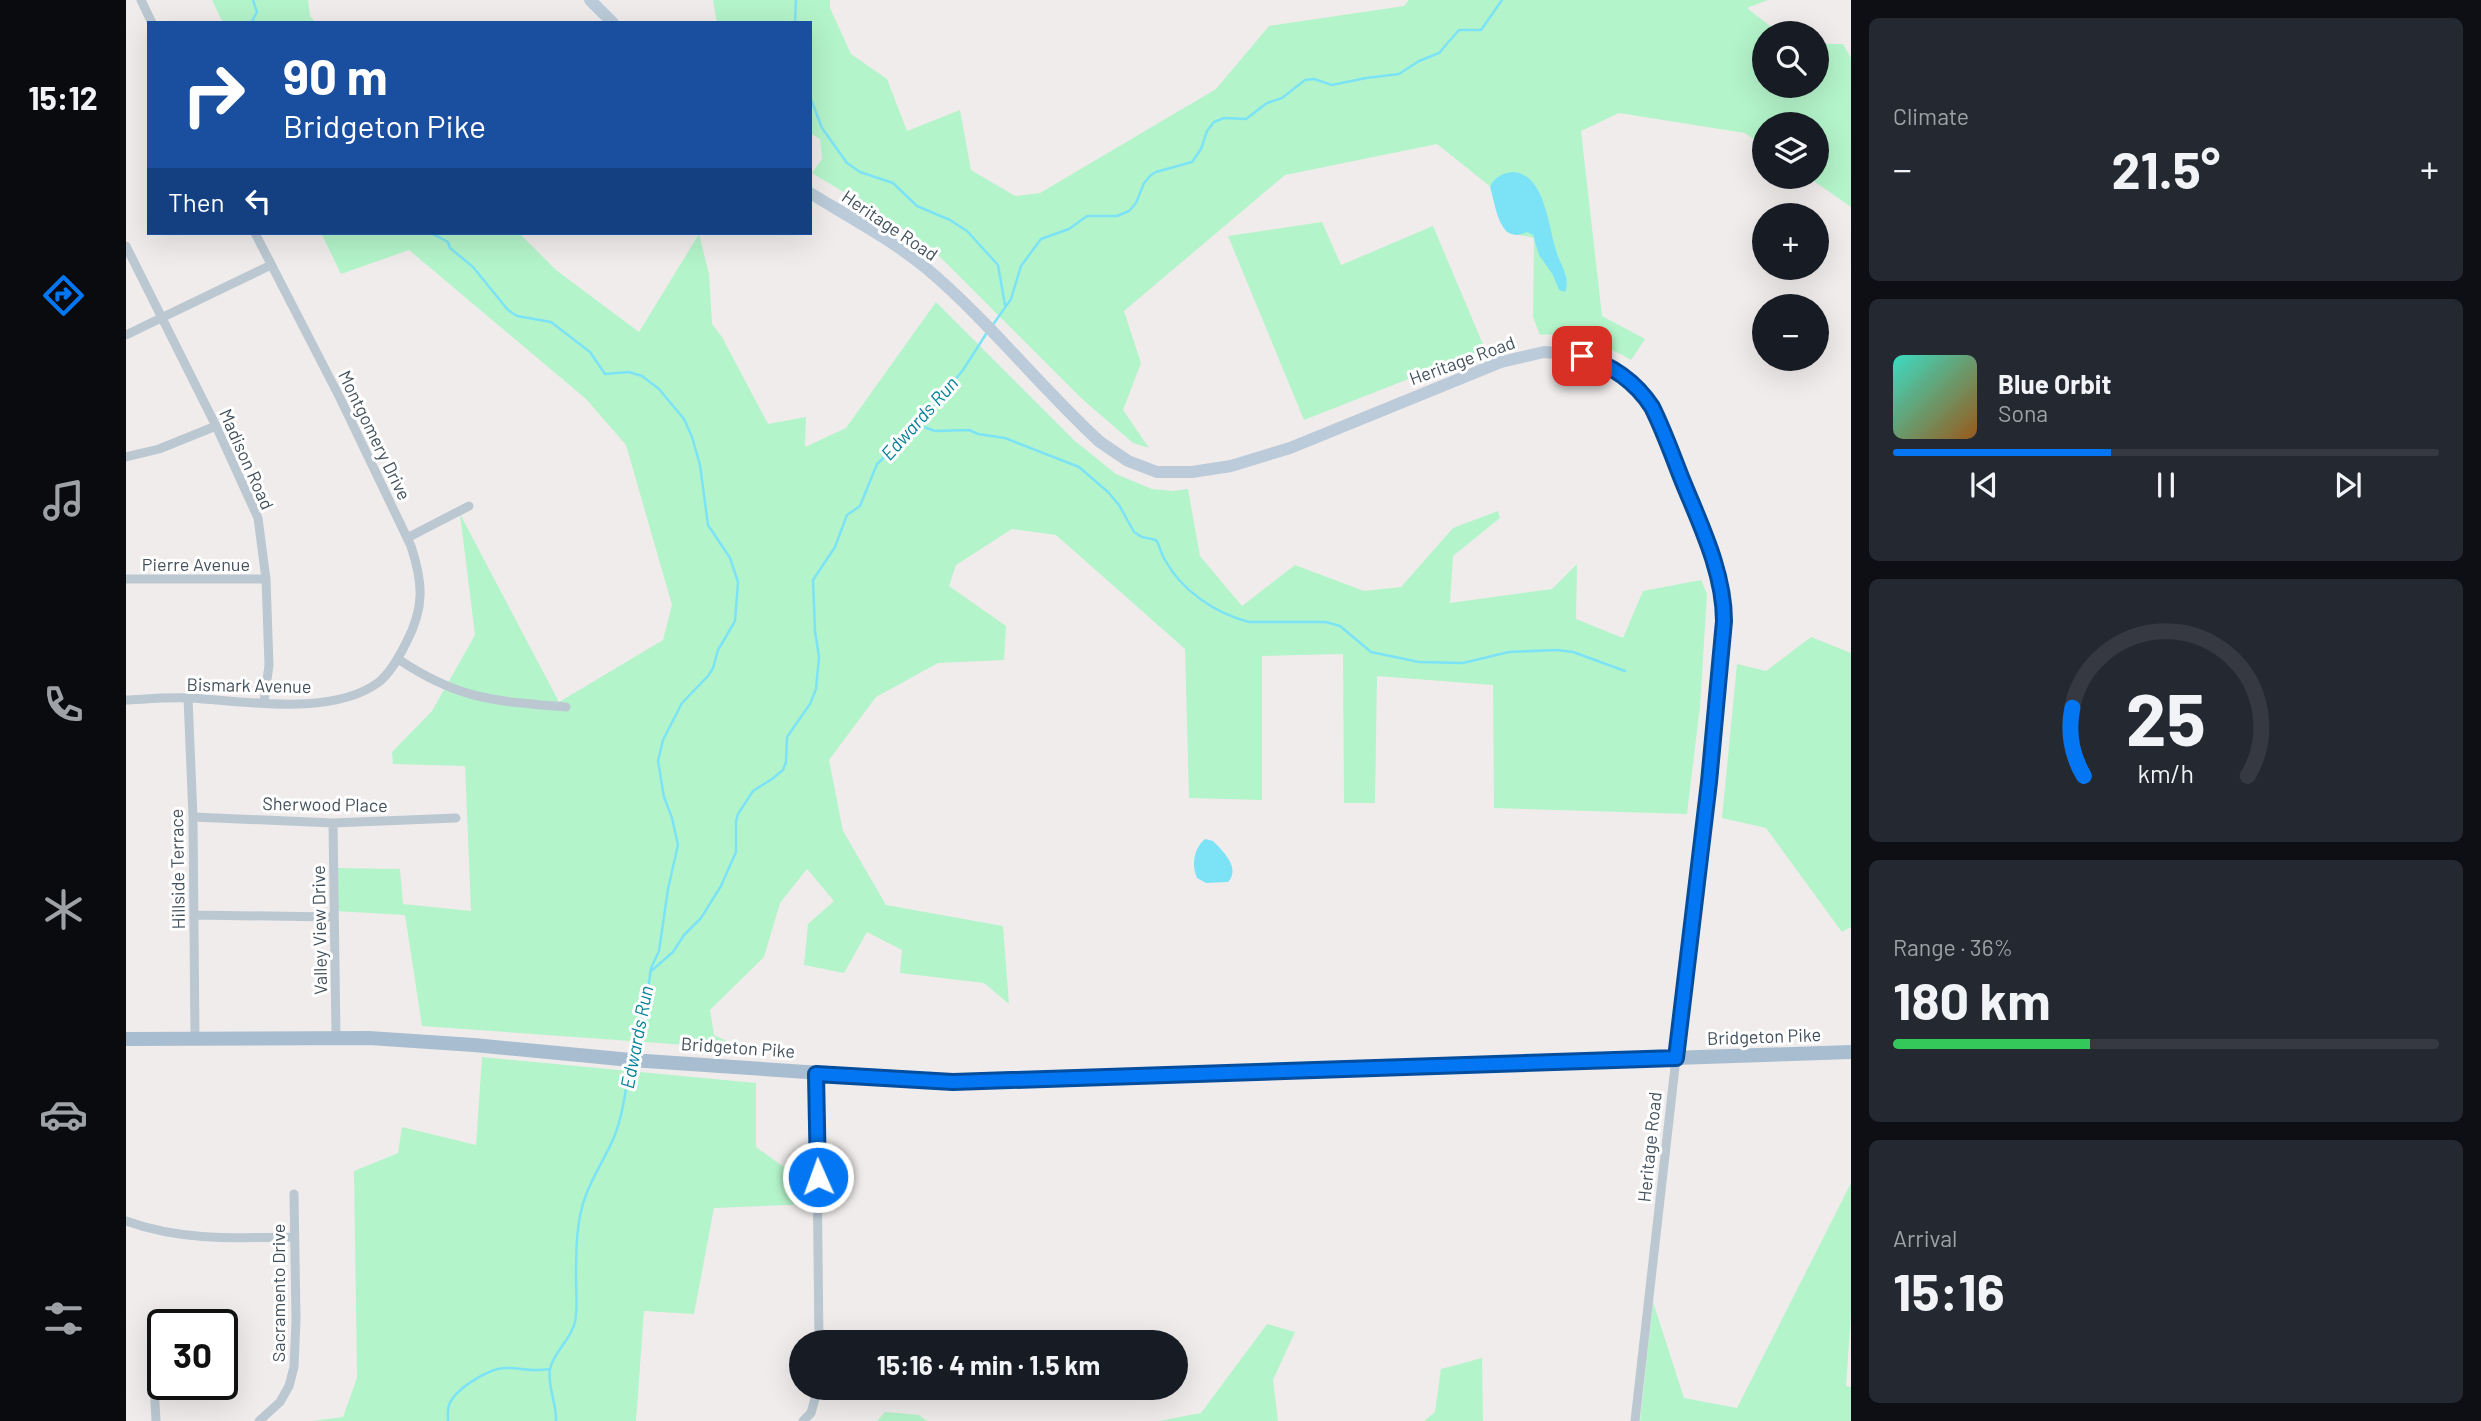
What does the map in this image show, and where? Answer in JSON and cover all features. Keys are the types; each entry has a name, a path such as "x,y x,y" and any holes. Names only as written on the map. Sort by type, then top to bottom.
{"main road":[{"name":"Bridgeton Pike","path":"126,1039 336,1037 474,1045 631,1060 789,1069 816,1074 966,1082 1851,1052"}],"street":[{"path":"141,0 151,21"},
{"path":"590,0 611,21"},
{"name":"Heritage Road","path":"812,194 916,260 945,285 1058,401 1110,450 1139,466 1166,472 1219,468 1263,457 1489,366 1535,353 1564,353 1589,358 1619,373 1643,393 1657,419 1695,511 1719,579 1724,610 1709,782 1635,1421"},
{"name":"Montgomery Drive","path":"256,235 340,398 407,538 419,570 420,608 415,626 398,659"},
{"name":"Madison Road","path":"126,246 216,426 258,518 266,579 269,665 264,702"},
{"path":"126,335 271,265"},
{"path":"126,457 159,449 216,426"},
{"path":"407,538 469,506"},
{"name":"Pierre Avenue","path":"126,579 266,579"},
{"path":"398,659 437,683 477,697 566,707"},
{"name":"Bismark Avenue","path":"126,700 188,698 304,703 338,699 379,682 398,659"},
{"name":"Hillside Terrace","path":"188,698 193,817 195,1039"},
{"name":"Sherwood Place","path":"193,817 333,823 456,818"},
{"name":"Valley View Drive","path":"333,823 336,1037"},
{"path":"194,915 333,916"},
{"path":"816,1074 819,1330"},
{"name":"Sacramento Drive","path":"259,1421 280,1402 292,1377 296,1320 294,1194"},
{"path":"126,1221 163,1232 194,1236 293,1237"},
{"path":"155,1400 156,1421"},
{"path":"803,1421 811,1413 815,1400"}],"green space":[{"path":"212,0 308,0 310,16 314,21 222,21"},
{"path":"713,0 830,0 830,8 851,54 887,79 907,131 960,110 971,170 1015,196 1040,193 1216,89 1269,26 1404,6 1409,0 1768,0 1747,8 1764,21 1752,21 1752,98 1829,98 1829,44 1843,44 1851,58 1851,207 1825,189 1829,189 1829,112 1752,112 1752,138 1745,133 1619,113 1581,131 1602,316 1645,339 1631,360 1587,340 1564,335 1540,335 1533,317 1534,238 1506,232 1491,187 1437,144 1285,175 1124,311 1141,363 1123,410 1149,448 1133,443 1081,398 938,255 892,221 812,173 822,159 820,139 812,134 812,21 717,21"},
{"path":"1322,222 1341,265 1433,226 1485,349 1304,420 1228,236"},
{"path":"322,235 521,235 556,270 639,332 699,235 709,274 712,324 722,337 768,424 806,417 805,447 846,428 936,302 1075,441 1116,474 1152,489 1188,489 1200,556 1242,606 1295,565 1364,591 1401,587 1453,528 1498,511 1500,518 1453,556 1450,603 1552,589 1577,564 1576,619 1623,638 1643,591 1701,580 1707,594 1700,706 1687,814 1494,808 1493,685 1377,676 1375,803 1344,803 1343,654 1262,656 1262,800 1189,798 1185,649 1056,535 1012,529 956,565 949,586 1006,626 1004,660 938,663 876,697 829,760 843,831 886,905 1003,926 1009,1004 984,983 900,973 902,950 867,932 844,973 804,965 808,924 834,901 807,869 780,903 764,957 710,1010 714,1035 743,1049 422,1026 405,915 335,911 334,868 400,869 403,904 471,911 465,766 393,764 392,752 432,711 475,635 460,514 559,702 663,640 672,605 626,445 586,399 409,250 341,274"},
{"path":"1811,637 1851,653 1851,927 1842,932 1766,828 1722,818 1737,664 1766,671"},
{"path":"482,1057 756,1083 756,1147 788,1170 811,1171 812,1204 714,1208 694,1314 644,1311 636,1421 312,1421 343,1417 357,1378 354,1171 398,1153 402,1127 476,1145"},
{"path":"1851,1183 1851,1314 1846,1386 1851,1387 1851,1421 1640,1421 1653,1302 1684,1398 1737,1408"},
{"path":"1267,1324 1295,1332 1273,1380 1278,1421 1159,1421 1201,1413"},
{"path":"1482,1358 1483,1421 1424,1421 1435,1412 1441,1369"},
{"path":"885,1412 919,1415 927,1421 877,1421"}],"water":[{"path":"1513,172 1524,175 1539,191 1566,276 1565,292 1559,290 1553,275 1539,255 1533,235 1527,232 1510,234 1500,222 1490,187 1499,176"},
{"path":"1205,839 1213,841 1229,860 1233,871 1228,882 1206,883 1197,878 1195,857 1198,847"}],"waterway":[{"path":"252,21 257,12 253,0"},
{"path":"795,21 796,0"},
{"name":"Edwards Run","path":"992,326 1011,299 1021,266 1041,239 1069,229 1087,216 1117,216 1129,211 1151,175 1192,162 1214,122 1224,118 1246,119 1267,103 1282,98 1305,80 1314,79 1332,85 1399,74 1419,61 1439,53 1459,30 1481,30 1502,0"},
{"path":"812,102 822,128 847,163 860,172 893,183 917,206 950,220 967,231 998,265 1005,305"},
{"path":"435,235 448,242 450,248 473,267 508,310 517,316 551,322 590,352 605,374 629,372 642,376 659,389 684,419 692,437 700,465 708,525 730,558 738,582 735,621 718,650 708,676 682,703 663,740 658,761 664,797 678,845 659,951 651,968 646,1004 635,1032 632,1054"},
{"name":"Edwards Run","path":"650,972 673,952 684,935 701,918 721,886 736,852 738,814 753,791 783,770 787,737 810,704 816,689 819,657 813,580 835,547 847,515 860,506 877,464 918,425 963,370 988,331"},
{"path":"918,425 935,431 969,430 1005,438 1079,467 1108,492 1119,505 1134,532 1156,540 1172,571 1190,591 1212,607 1236,618 1249,622 1326,622 1340,626 1371,652 1419,662 1463,663 1509,652 1557,650 1573,652 1625,671"},
{"name":"Edwards Run","path":"556,1421 550,1369 575,1322 580,1215 589,1188 617,1129 630,1064"},
{"path":"448,1421 448,1407 458,1392 483,1375 507,1368 550,1369"}],"route":[{"path":"818,1177 816,1074 953,1082 1676,1058 1709,782 1724,621 1723,600 1719,579 1695,511 1652,407 1643,393 1625,377 1582,356"}]}
